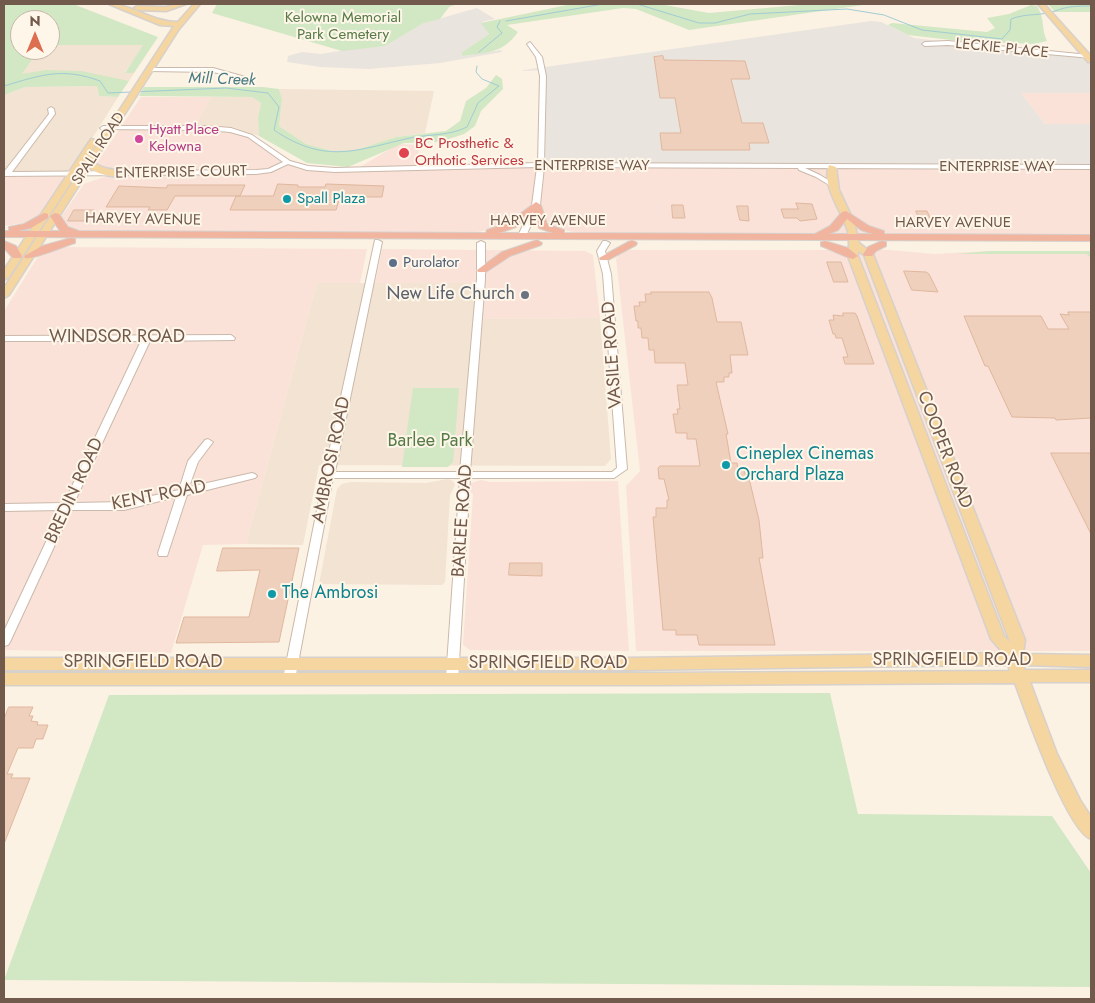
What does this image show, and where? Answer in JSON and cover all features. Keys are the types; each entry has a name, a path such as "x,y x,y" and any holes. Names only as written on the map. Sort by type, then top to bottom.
{"highway":[{"path":"478,239 511,226 536,205 543,226 552,231 577,236"},
{"path":"804,237 834,228 846,214 865,228 881,234 912,237"},
{"path":"4,232 27,226 44,216"},
{"path":"55,216 62,228 68,232 80,234"},
{"name":"HARVEY AVENUE","path":"4,232 71,241 378,242 522,236 577,236 634,240 826,244 855,240 912,237 1091,238"},
{"name":"HARVEY AVENUE","path":"4,242 36,237 80,234 404,235 478,239 496,243 606,243 634,240 804,237 855,240 882,244 1091,246"},
{"path":"378,242 404,235"},
{"path":"496,243 522,236"},
{"path":"604,258 634,240"},
{"path":"29,256 46,248 71,241"},
{"path":"4,242 12,248 17,256"},
{"path":"482,270 506,254 537,243"},
{"path":"826,244 852,256"},
{"path":"868,254 872,249 882,244"}],"main road":[{"path":"112,4 170,23 180,24"},
{"path":"125,4 170,23"},
{"path":"137,8 166,9 183,4"},
{"name":"SPALL ROAD","path":"4,277 17,256 55,216 114,128 170,23 188,4"},
{"name":"SPALL ROAD","path":"4,295 29,256 44,216 71,174 103,128 150,70 180,24 197,4"},
{"path":"1041,4 1090,58"},
{"path":"90,163 97,170 123,174"},
{"path":"832,167 834,186 855,240 852,256"},
{"path":"75,186 108,174"},
{"name":"COOPER ROAD","path":"855,240 868,254 1018,640 1014,661"},
{"name":"COOPER ROAD","path":"852,256 998,639 1007,648 1014,661 1050,755 1074,805 1091,831"},
{"name":"SPRINGFIELD ROAD","path":"4,664 628,664 991,659 1014,661 1091,661"},
{"name":"SPRINGFIELD ROAD","path":"4,679 1091,676"}],"street":[{"name":"LECKIE PLACE","path":"932,49 925,44 948,43 1090,58"},
{"path":"522,236 536,205 541,165 543,76 539,57 530,44"},
{"path":"150,70 214,70 246,78"},
{"path":"6,174 52,114 51,109"},
{"name":"ENTERPRISE WAY","path":"103,128 207,128 231,130 250,136 288,162 307,168 335,170 541,165 1091,167"},
{"name":"ENTERPRISE COURT","path":"6,174 256,172 269,171 288,162"},
{"path":"793,167 818,176 834,186"},
{"name":"BARLEE ROAD","path":"452,679 465,476 482,270 478,239"},
{"name":"AMBROSI ROAD","path":"289,679 329,475 378,242"},
{"name":"VASILE ROAD","path":"465,476 614,475 622,469 604,258 601,251 606,243"},
{"name":"WINDSOR ROAD","path":"4,338 231,338"},
{"name":"BREDIN ROAD","path":"4,642 146,339"},
{"path":"163,553 193,461 208,442"},
{"path":"329,475 465,476"},
{"name":"KENT ROAD","path":"4,507 68,508 124,506 252,476"}],"shaded area":[{"path":"477,8 495,19 482,22 489,34 461,53 463,56 501,50 502,52 440,63 369,69 320,67 287,62 288,56 302,52 321,54 385,46 424,23"},
{"path":"871,21 881,22 914,38 1088,59 1091,63 1091,93 1021,93 1045,124 1091,124 1091,165 545,164 546,74 545,70 522,71 524,70"},
{"path":"60,45 144,45 125,72 134,73 129,81 22,74 32,60 60,60"},
{"path":"97,86 99,96 118,97 71,172 4,171 4,95 25,87"},
{"path":"279,89 434,91 425,133 396,137 356,150 332,151 306,144 279,126 282,99"},
{"path":"1021,93 1091,93 1091,124 1045,124"},
{"path":"141,97 211,97 196,126 232,129 252,135 291,160 309,167 357,169 398,144 419,145 417,168 537,167 532,206 510,224 474,233 83,233 72,230 61,217 84,184 115,173 96,164"},
{"path":"211,97 252,97 261,103 258,118 259,136 232,127 195,126"},
{"path":"543,167 1091,169 1091,235 577,233 557,228 548,222 539,205 544,178"},
{"path":"68,176 39,215 23,223 4,226 4,177"},
{"path":"59,247 367,249 360,283 317,283 246,544 203,545 171,653 4,650 4,311 39,255"},
{"path":"382,249 585,251 593,255 600,318 475,319 477,283 375,283"},
{"path":"630,250 890,250 934,254 990,251 1091,251 1091,651 636,651 626,486 640,471 616,259 620,253"},
{"path":"317,283 478,283 475,319 600,318 611,459 605,466 319,465 303,545 246,544"},
{"path":"448,479 453,481 455,485 450,495 445,582 442,585 319,584 337,489 342,484 351,482 426,483"},
{"path":"481,480 490,482 618,481 629,651 470,650 463,645 473,494 467,489 468,484"}],"green space":[{"path":"4,4 73,4 158,37 134,73 125,73 143,45 60,45 60,10 10,10 10,60 32,60 22,74 46,70 81,71 129,81 118,97 99,96 97,86 25,87 4,95"},
{"name":"Kelowna Memorial Park Cemetery","path":"217,4 457,4 449,7 440,19 424,23 385,46 342,51 212,13"},
{"path":"572,4 659,4 709,13 811,4 870,4 689,30 636,9 623,8 507,25 518,32 500,48 494,51 463,56 461,53 489,34 481,23"},
{"path":"1048,4 1091,4 1091,12 1055,12"},
{"path":"1031,5 1037,6 1039,10 1047,41 1034,44 960,41 908,35 888,25 892,23 987,32 995,28 987,18 1009,14"},
{"path":"496,75 502,79 503,89 481,111 475,126 464,134 439,142 404,143 348,167 307,163 259,136 258,118 261,103 252,97 139,96 144,87 263,87 279,89 282,99 279,126 306,144 332,151 356,150 396,137 446,131 460,121 466,101 486,88"},
{"path":"990,251 1090,251 1091,254 1089,257 1087,254 957,254"},
{"name":"Barlee Park","path":"413,388 459,388 453,462 448,467 402,467"},
{"path":"830,693 858,814 1052,816 1091,873 1091,987 4,980 109,695"}],"building":[{"path":"663,56 664,60 745,61 750,79 731,79 742,123 763,123 769,143 749,143 750,150 662,150 660,133 681,133 675,98 660,98 654,57"},
{"path":"278,184 298,185 298,187 325,187 326,184 384,186 382,197 340,197 336,210 230,210 236,196 273,196"},
{"path":"168,185 245,185 240,196 175,196 167,210 148,210 150,207 106,207 119,186 166,188"},
{"path":"796,203 812,204 817,219 800,221 797,218 784,218 781,209 798,209"},
{"path":"672,205 683,205 685,218 673,218"},
{"path":"737,206 748,206 749,221 740,220"},
{"path":"74,210 94,210 89,219 85,221 68,221"},
{"path":"916,211 927,211 932,222 921,222"},
{"path":"827,262 841,262 848,282 834,282"},
{"path":"904,271 926,272 929,274 938,292 912,290"},
{"path":"651,292 709,292 717,322 741,322 748,355 730,355 732,373 729,373 729,377 724,377 724,382 716,382 728,434 726,434 731,463 737,463 738,469 744,469 745,474 748,474 759,520 763,558 759,558 775,645 699,645 697,635 676,635 676,630 663,630 653,517 656,517 656,508 667,508 667,500 669,500 664,479 659,479 658,468 660,466 700,466 696,439 687,439 687,433 676,433 673,414 678,414 677,409 680,409 677,385 688,385 685,363 655,363 654,350 649,350 648,338 642,338 641,328 638,328 638,321 636,321 634,306 640,306 639,302 646,302 645,294 651,294"},
{"path":"1068,312 1091,312 1091,418 1056,420 1055,418 1012,417 988,366 985,366 964,316 1041,316 1048,329 1069,329 1060,314 1069,315"},
{"path":"843,313 855,313 857,316 874,364 845,364 843,357 848,357 842,338 836,338 835,334 833,334 829,320 834,320 833,315 843,316"},
{"path":"1051,453 1091,453 1091,534 1070,492"},
{"name":"The Ambrosi","path":"223,548 299,548 279,642 176,643 184,617 249,617 260,570 217,571"},
{"path":"510,563 542,563 542,576 509,575"},
{"path":"9,707 33,707 29,716 33,716 31,721 38,722 37,725 48,725 43,739 36,739 33,748 18,748 7,774 13,774 11,778 30,778 4,844 4,719"}],"waterway":[{"name":"Mill Creek","path":"506,21 603,4"},
{"name":"Mill Creek","path":"637,4 699,23 715,23 750,14 847,9 884,15 922,30 1002,39 1010,30 1011,19 1050,13 1068,7 1091,6"},
{"name":"Mill Creek","path":"479,52 502,33 497,27 500,21"},
{"name":"Mill Creek","path":"4,86 52,74 74,74 100,81 108,93 226,88 268,93 279,107 274,130 310,148 341,152 446,133 467,127 478,103 499,86 482,79 476,72 477,66"}],"place":[{"name":"Hyatt Place Kelowna","path":"139,139"},
{"name":"BC Prosthetic & Orthotic Services","path":"404,153"},
{"name":"Spall Plaza","path":"287,199"},
{"name":"Purolator","path":"393,263"},
{"name":"New Life Church","path":"525,295"},
{"name":"Cineplex Cinemas Orchard Plaza","path":"726,465"},
{"name":"The Ambrosi","path":"272,594"}]}
